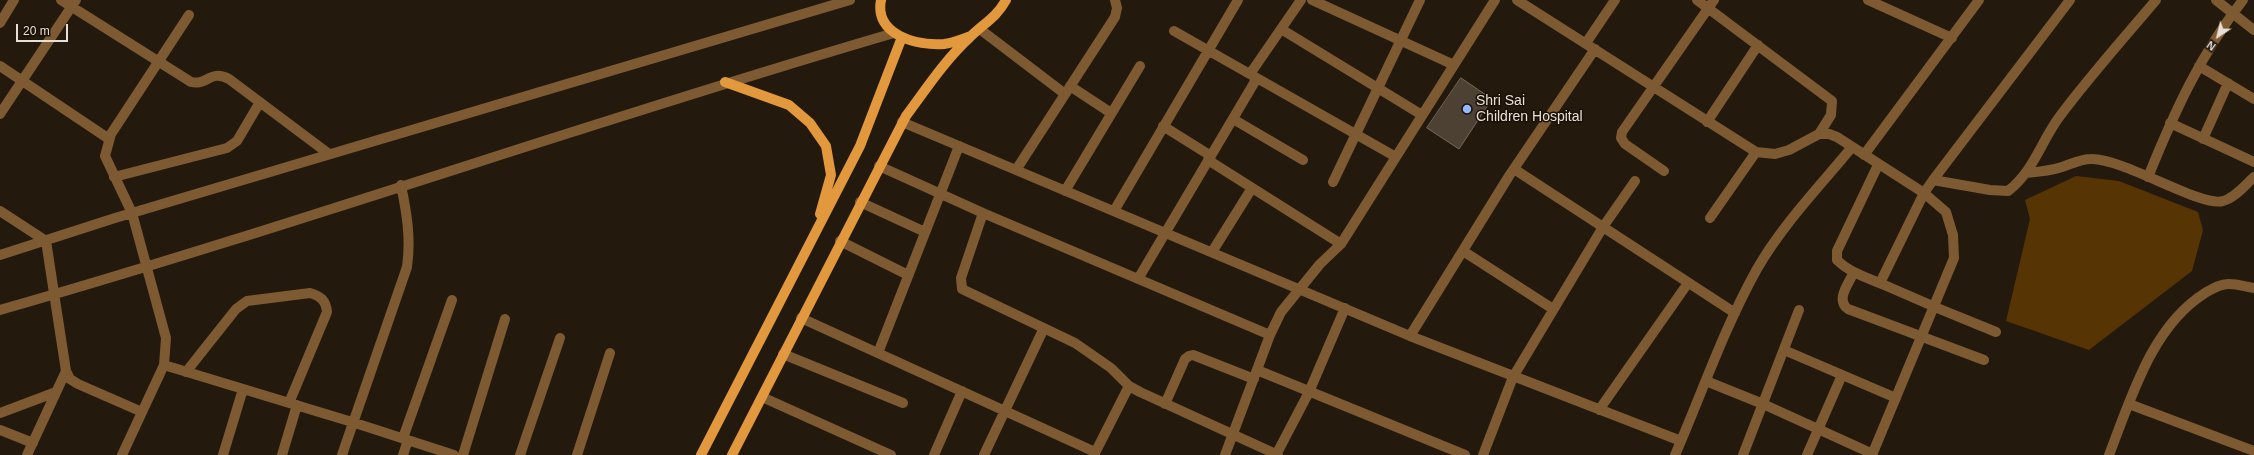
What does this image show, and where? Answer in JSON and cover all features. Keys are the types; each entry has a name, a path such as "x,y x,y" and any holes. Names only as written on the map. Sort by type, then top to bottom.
{"main road":[{"path":"881,0 880,11 883,21 898,35 916,42 944,44 971,36 981,30 1000,11 1006,0"},
{"path":"701,455 860,146 898,35"},
{"path":"732,455 902,122 941,69 971,36"},
{"path":"725,82 789,105 810,123 826,146 831,175 813,237"}],"street":[{"path":"0,22 14,0"},
{"path":"61,0 74,3 158,62 191,82 197,84 214,75 221,75 260,102 328,154"},
{"path":"0,255 132,213 328,154 850,0"},
{"path":"1016,170 1114,17 1117,8 1115,0"},
{"path":"1114,211 1238,0"},
{"path":"1138,279 1233,119 1254,76 1281,29 1301,0"},
{"path":"1312,0 1454,65"},
{"path":"1225,455 1270,335 1281,312 1320,264 1341,244 1495,0"},
{"path":"1517,0 1756,152 1775,154 1788,150 1819,134 1828,134 1837,137 1878,165 1924,193 1946,212 1953,235 1954,258 1873,454 1763,404 1706,381"},
{"path":"1586,43 1615,0"},
{"path":"1697,0 1712,4 1758,45 1832,101 1831,115 1819,134"},
{"path":"1870,0 1952,38"},
{"path":"1864,155 1979,0"},
{"path":"1880,283 1924,193 1932,180 2070,0"},
{"path":"1932,180 1990,190 2008,191 2019,183 2059,117 2156,0"},
{"path":"2216,0 2254,30"},
{"path":"2148,177 2170,123 2199,66 2243,0"},
{"path":"1333,182 1418,1"},
{"path":"0,114 74,3"},
{"path":"1664,171 1625,144 1621,138 1622,132 1712,4"},
{"path":"122,455 164,365 166,338 148,266 132,213 105,156 109,139 189,14"},
{"path":"1281,29 1422,115"},
{"path":"981,30 1067,90 1112,113"},
{"path":"1174,31 1396,157"},
{"path":"0,310 148,266 725,82 898,35"},
{"path":"1707,122 1758,45"},
{"path":"1410,336 1514,169 1596,49"},
{"path":"0,66 109,139"},
{"path":"1065,191 1140,66"},
{"path":"2199,66 2254,99"},
{"path":"2203,138 2228,83"},
{"path":"114,177 227,148 237,141 260,102"},
{"path":"1233,119 1303,160"},
{"path":"902,122 1410,336 1681,442"},
{"path":"2170,123 2254,162"},
{"path":"1163,126 1252,188 1341,244"},
{"path":"878,353 959,146"},
{"path":"1676,455 1735,313 1758,268 1781,232 1852,147"},
{"path":"1710,218 1756,152"},
{"path":"2026,173 2045,172 2090,159 2110,161 2209,200 2222,202 2232,197 2254,177"},
{"path":"1878,165 1837,251 1837,260 1843,267 1854,272 1933,307 1996,332"},
{"path":"879,166 983,213 1270,335"},
{"path":"1514,169 1735,313"},
{"path":"1483,455 1513,376 1603,227 1635,181"},
{"path":"342,455 352,422 407,267 410,248 409,227 401,185"},
{"path":"1212,252 1252,188"},
{"path":"860,202 925,232"},
{"path":"0,211 46,241 66,371 70,379 78,384 142,412"},
{"path":"983,213 962,278 962,289 1044,328 1094,355 1130,386 1165,404 1277,455 1309,392 1345,308"},
{"path":"840,242 908,275"},
{"path":"1463,251 1553,310"},
{"path":"1854,272 1843,294 1843,306 1984,360"},
{"path":"1599,410 1688,283"},
{"path":"2109,455 2140,373 2155,347 2194,300 2215,288 2229,283 2254,288"},
{"path":"186,372 236,309 247,301 310,293 319,296 326,303 328,312 293,404 282,455"},
{"path":"403,455 405,439 452,300"},
{"path":"1743,455 1799,310"},
{"path":"801,318 1004,410 1094,453 1130,386"},
{"path":"463,455 505,319"},
{"path":"984,455 1044,328"},
{"path":"520,455 560,338"},
{"path":"1784,350 1896,398"},
{"path":"577,455 610,353"},
{"path":"783,354 904,403"},
{"path":"1165,404 1185,360 1189,356 1193,355 1309,392 1465,455"},
{"path":"164,365 352,422 454,455"},
{"path":"27,455 66,371"},
{"path":"1807,455 1842,375"},
{"path":"223,455 243,389"},
{"path":"934,455 962,391"},
{"path":"0,413 56,392"},
{"path":"762,397 891,455"},
{"path":"2129,404 2248,451"},
{"path":"0,430 32,443"}],"shaded area":[{"path":"2076,176 2119,181 2198,212 2203,230 2192,271 2089,350 2006,321 2030,219 2025,200"}],"building":[{"path":"1461,78 1492,99 1459,149 1427,128"}],"place":[{"name":"Shri Sai Children Hospital","path":"1467,109"}]}
